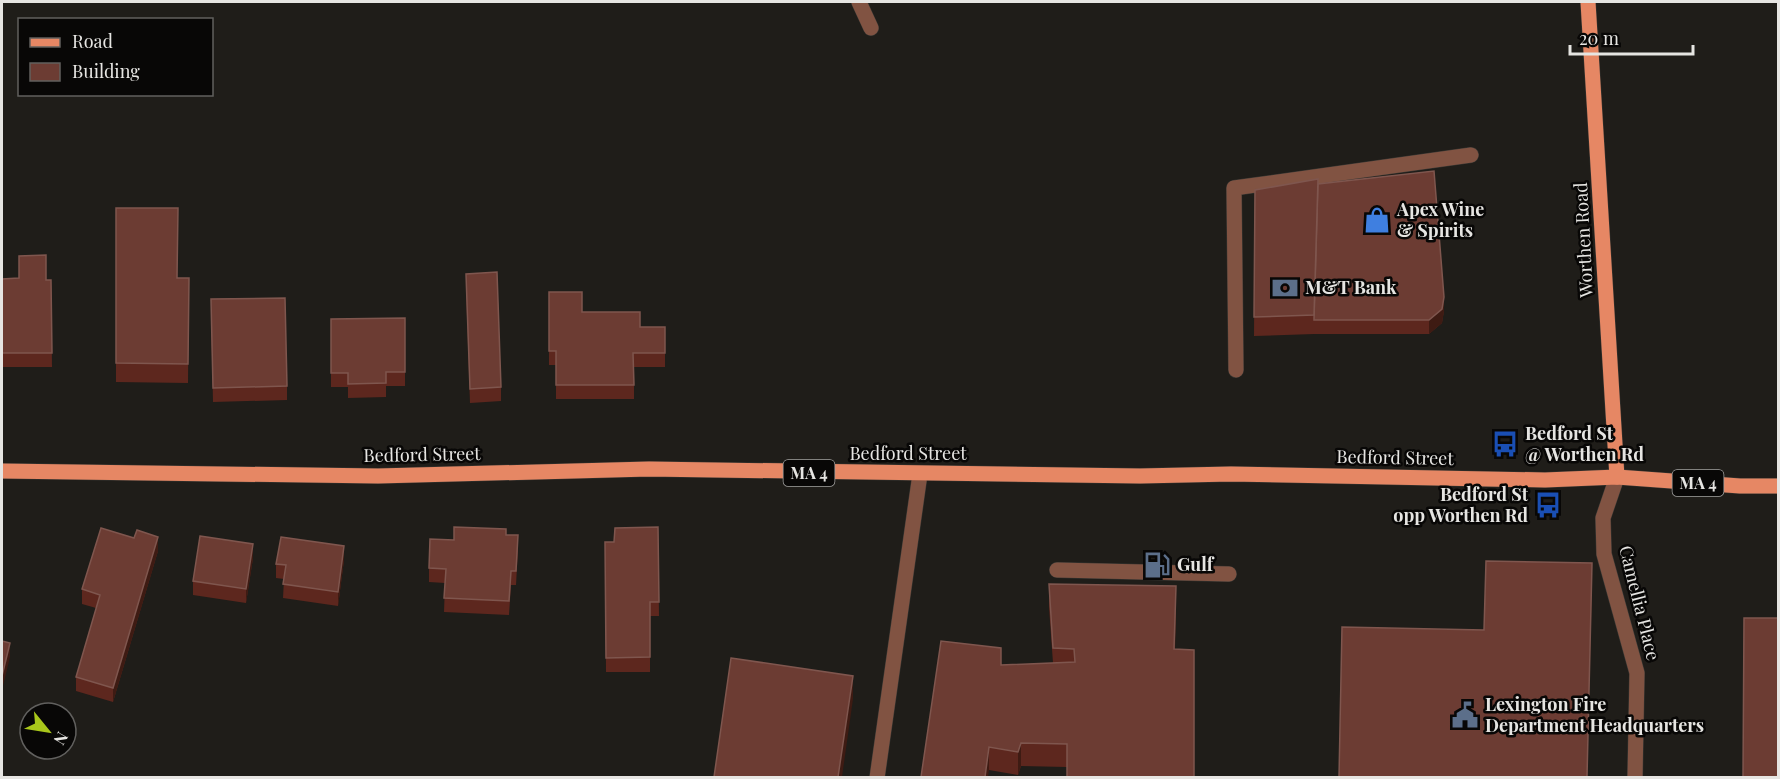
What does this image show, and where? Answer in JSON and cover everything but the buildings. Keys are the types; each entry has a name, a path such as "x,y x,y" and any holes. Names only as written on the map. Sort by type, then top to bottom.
{"main road":[{"name":"Worthen Road","path":"1588,2 1617,477"},
{"name":"Bedford Street","path":"2,471 378,476 649,469 1140,476 1231,474 1545,480 1617,477 1740,486 1779,486"}],"street":[{"path":"859,2 871,28"},
{"path":"1236,370 1234,188 1471,155"},
{"path":"877,777 920,474"},
{"name":"Camellia Place","path":"1617,477 1604,518 1604,554 1637,673 1635,777"},
{"path":"1057,570 1229,574"}],"place":[{"name":"Apex Wine & Spirits","path":"1377,220"},
{"name":"M&T Bank","path":"1285,288"},
{"name":"Bedford St @ Worthen Rd","path":"1505,444"},
{"name":"Bedford St opp Worthen Rd","path":"1548,505"},
{"name":"Gulf","path":"1157,565"},
{"name":"Lexington Fire Department Headquarters","path":"1465,715"}]}
